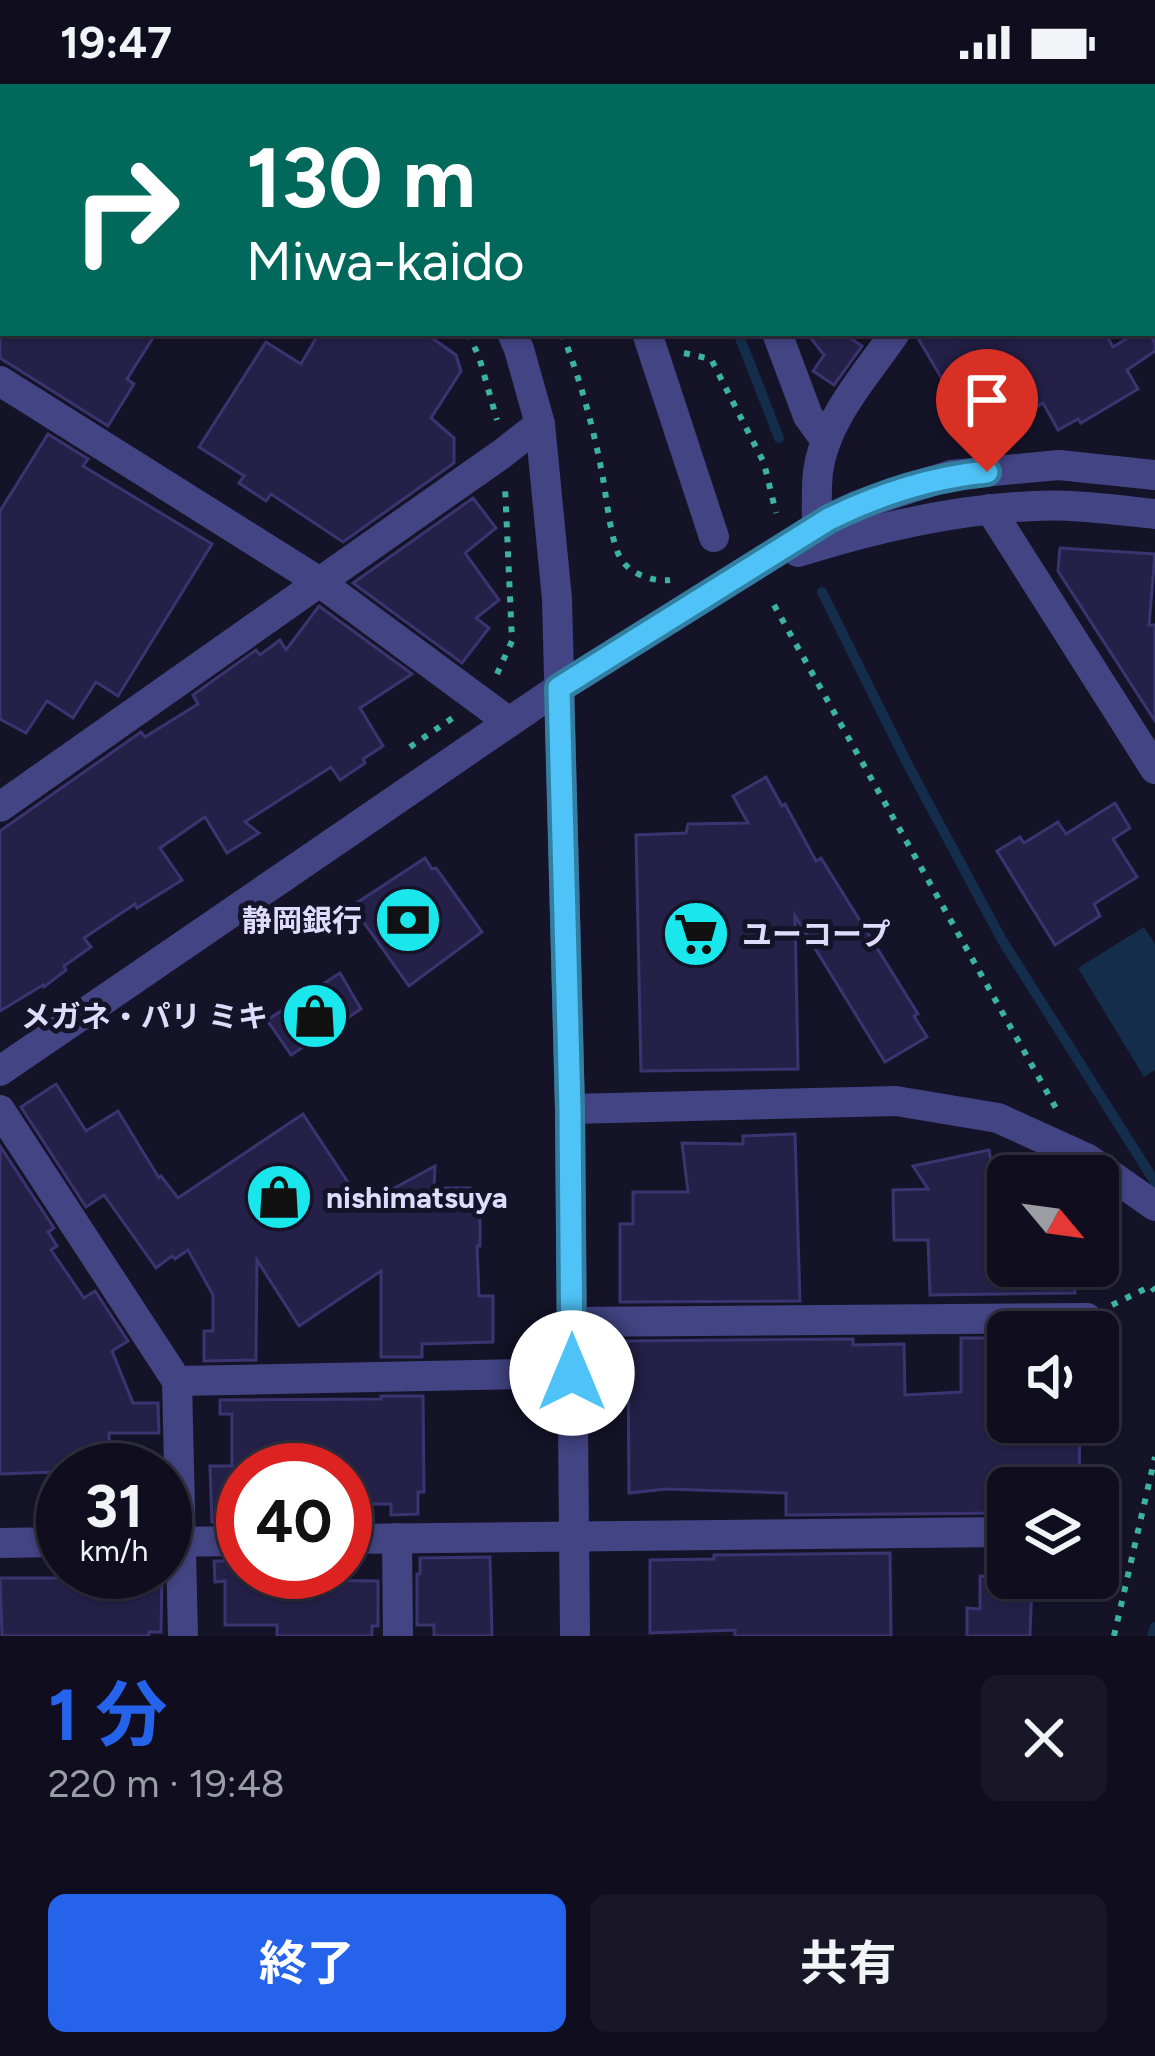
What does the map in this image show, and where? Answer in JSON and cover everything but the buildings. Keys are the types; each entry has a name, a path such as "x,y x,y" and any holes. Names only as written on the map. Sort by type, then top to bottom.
{"street":[{"path":"513,336 540,424 557,599 570,1109 575,1636"},
{"path":"648,336 714,537"},
{"path":"778,336 808,416 826,440"},
{"path":"817,529 818,471 826,440 842,408 894,336"},
{"path":"0,381 318,581 509,722"},
{"path":"0,807 540,424"},
{"path":"0,1071 559,688 829,519 951,475 1059,465 1155,475"},
{"path":"758,565 861,532 990,509 1038,506 1155,514"},
{"path":"990,509 1155,769"},
{"path":"570,1109 896,1101 1057,1128 1088,1159 1155,1206"},
{"path":"0,1109 177,1382 175,1443"},
{"path":"572,1322 987,1319"},
{"path":"177,1382 572,1373"},
{"path":"372,1538 987,1532"},
{"path":"397,1538 398,1636"},
{"path":"0,1543 36,1542"},
{"path":"179,1599 183,1636"}],"path":[{"path":"410,748 476,699 504,664 512,641 503,453 492,399 469,336"},
{"path":"563,336 600,461 622,562 640,575 662,581 678,579"},
{"path":"711,359 764,463 778,520"},
{"path":"775,605 1057,1128"},
{"path":"1101,1311 1151,1286 1155,1291"},
{"path":"1114,1636 1155,1457"}],"water":[{"path":"1144,927 1155,944 1155,1070 1144,1077 1078,968"}],"waterway":[{"path":"739,336 779,438"},
{"path":"822,592 1002,940 1155,1182"},
{"path":"1152,1636 1155,1627"}],"place":[{"name":"静岡銀行","path":"408,920"},
{"name":"ユーコープ","path":"696,934"},
{"name":"メガネ・パリ ミキ","path":"315,1016"},
{"name":"nishimatsuya","path":"279,1197"}],"route":[{"path":"572,1373 559,688 829,519 951,475 987,472"}]}
